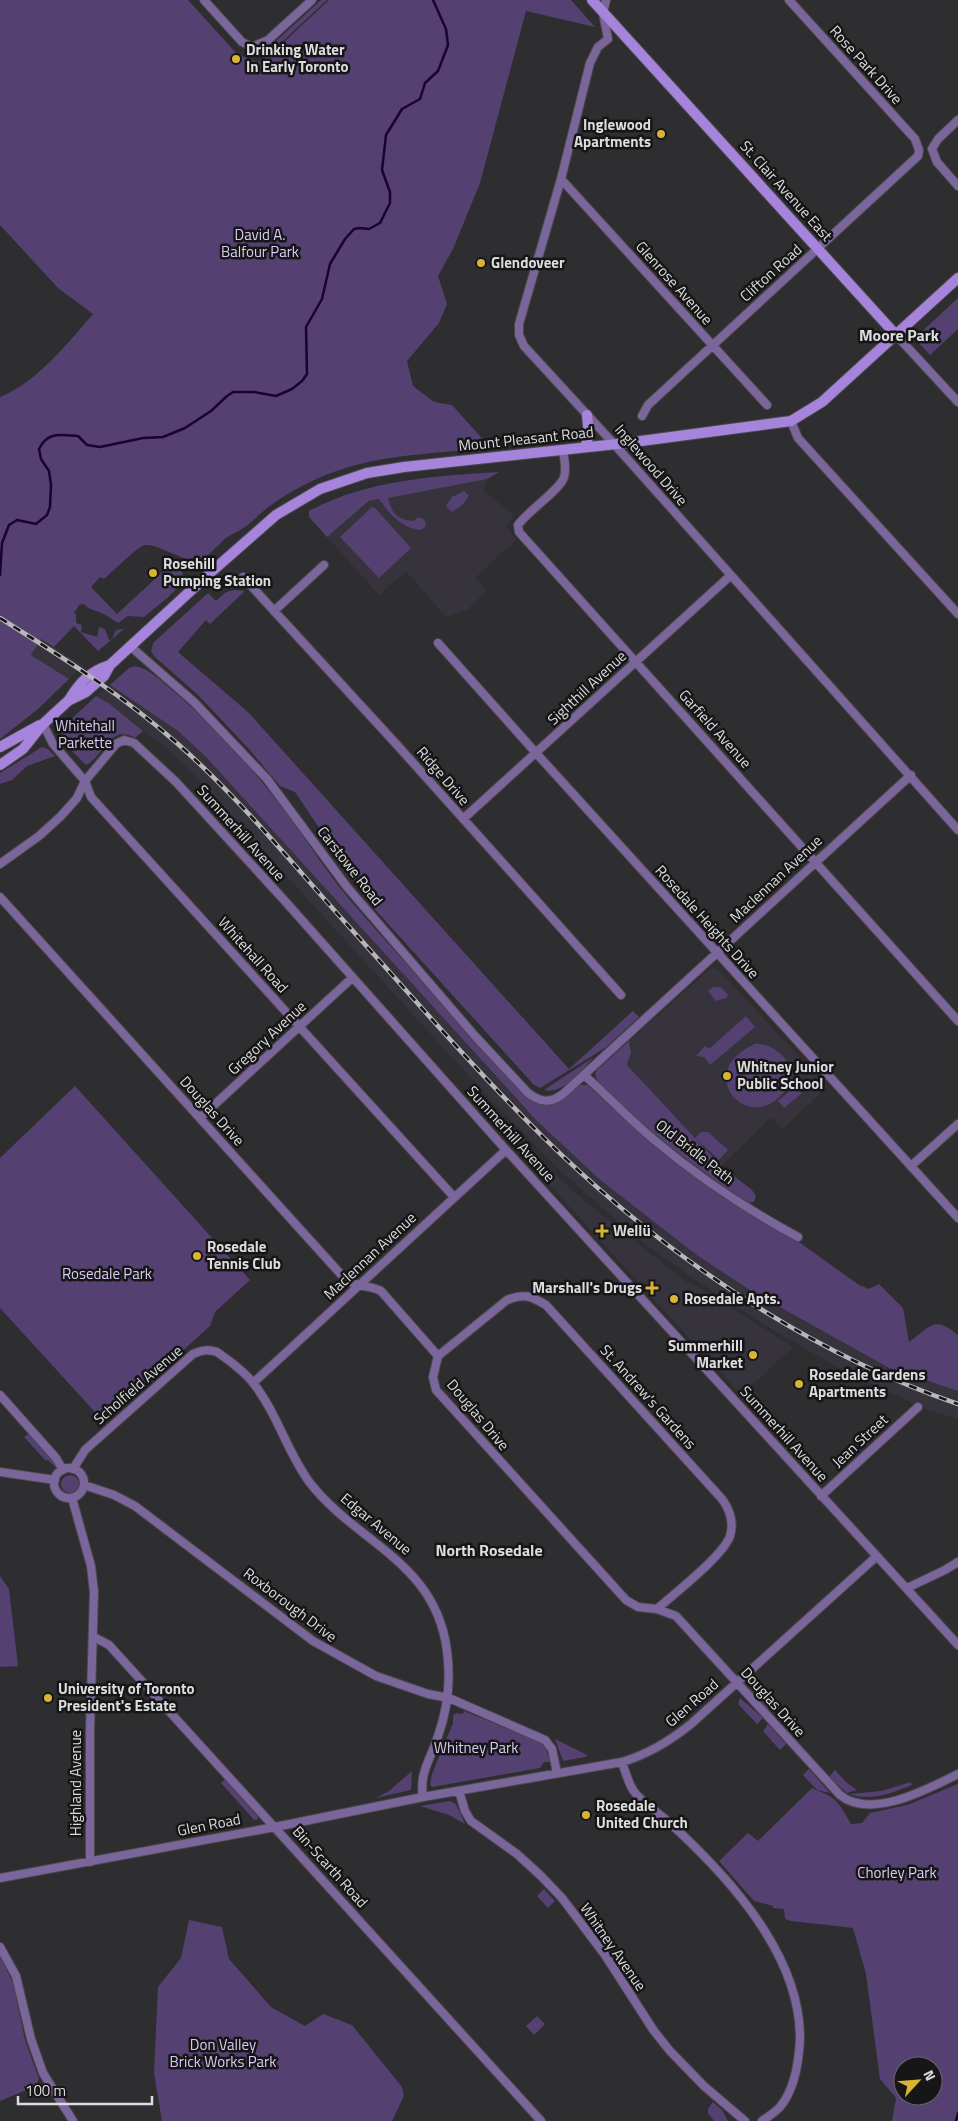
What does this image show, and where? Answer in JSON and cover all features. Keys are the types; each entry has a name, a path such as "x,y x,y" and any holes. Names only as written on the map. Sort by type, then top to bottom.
{"main road":[{"name":"St. Clair Avenue East","path":"592,0 896,335"},
{"name":"Mount Pleasant Road","path":"0,765 23,749 43,724 68,701 86,692 104,676 110,665 130,646 276,515 320,489 376,471 614,444 791,421 822,402 958,278"},
{"path":"585,447 589,435 587,415"},
{"name":"Mount Pleasant Road","path":"0,748 43,724"}],"street":[{"path":"204,0 248,47 268,40 312,0"},
{"name":"Inglewood Drive","path":"606,0 604,13 608,39 598,47 592,59 519,324 519,335 524,346 614,444 958,830"},
{"name":"Rose Park Drive","path":"789,0 915,139 919,150"},
{"path":"958,120 938,139 932,149 937,162 958,186"},
{"name":"Clifton Road","path":"642,416 648,406 712,346 914,161 919,150"},
{"name":"Glenrose Avenue","path":"560,179 766,405"},
{"name":"St. Clair Avenue East","path":"896,335 958,402"},
{"path":"791,421 798,438 958,614"},
{"name":"Garfield Avenue","path":"563,450 564,478 559,486 523,518 518,525 519,532 958,1021"},
{"path":"274,611 324,564"},
{"name":"Sighthill Avenue","path":"463,819 730,576"},
{"name":"Ridge Drive","path":"243,577 620,995"},
{"name":"Rosedale Heights Drive","path":"438,642 536,754 958,1218"},
{"name":"Carstowe Road","path":"130,646 194,702 267,780 347,887 463,1021 528,1093 536,1099 548,1102"},
{"name":"Whitehall Road","path":"43,724 53,744 85,781 90,797 454,1197"},
{"name":"Summerhill Avenue","path":"85,781 110,749 120,741 129,741 134,743 176,782 506,1150 877,1556"},
{"name":"Maclennan Avenue","path":"548,1102 554,1101 584,1075 910,775"},
{"path":"0,864 56,822 77,798 85,781"},
{"name":"Douglas Drive","path":"0,897 330,1264 346,1280 358,1286 375,1288 381,1291 438,1356 433,1377 436,1390 450,1408 626,1600 638,1607 658,1608 676,1616 840,1796 854,1804 871,1805 894,1800 958,1774"},
{"name":"Gregory Avenue","path":"200,1118 352,978"},
{"name":"Old Bridle Path","path":"584,1075 657,1143 752,1212 798,1237"},
{"path":"911,1166 958,1124"},
{"name":"Maclennan Avenue","path":"253,1383 506,1150"},
{"name":"St. Andrew's Gardens","path":"438,1356 507,1300 516,1296 531,1296 546,1305 722,1499 730,1514 731,1530 729,1538 712,1558 658,1608"},
{"name":"Scholfield Avenue","path":"73,1468 85,1450 193,1354 203,1350 217,1352 253,1383"},
{"name":"Edgar Avenue","path":"253,1383 267,1403 297,1465 310,1483 346,1518 400,1561 412,1574 432,1603 445,1635 448,1652 449,1698"},
{"path":"0,1395 56,1458 63,1470"},
{"name":"Jean Street","path":"822,1496 918,1407"},
{"path":"73,1468 83,1477 84,1485 80,1494 72,1498 62,1496 56,1489 56,1476 63,1470 73,1468"},
{"path":"0,1472 55,1480"},
{"name":"Roxborough Drive","path":"84,1485 114,1495 135,1506 313,1641 338,1656 376,1676 428,1694 449,1698 545,1740 552,1749 556,1772"},
{"name":"Highland Avenue","path":"72,1498 93,1579 94,1637 90,1730 90,1862"},
{"path":"877,1556 958,1645"},
{"name":"Glen Road","path":"0,1878 556,1772 622,1762 646,1754 676,1736 877,1556"},
{"path":"907,1588 958,1562"},
{"name":"Bin-Scarth Road","path":"94,1637 109,1645 541,2121"},
{"path":"423,1797 422,1776 438,1737 449,1698"},
{"path":"622,1762 636,1795 692,1843 716,1869 756,1918 784,1968 793,1992 800,2033 798,2058 787,2095 780,2107 762,2121"},
{"name":"Whitney Avenue","path":"459,1791 465,1811 471,1820 517,1854 562,1898 605,1955 654,2031 670,2051 704,2086 745,2121"},
{"path":"0,1947 16,1976 31,2039 43,2073 73,2121"}],"shaded area":[{"path":"487,479 483,491 514,514 506,526 516,540 475,578 486,591 467,610 446,617 406,571 379,595 327,537 370,501"},
{"path":"41,639 83,666 69,679 31,655"},
{"path":"110,685 178,731 207,758 537,1121 599,1179 698,1256 753,1292 889,1368 958,1391 958,1419 928,1410 844,1371 761,1323 688,1275 633,1235 564,1174 489,1098 177,757 110,704 96,696"},
{"name":"Whitney Junior Public School","path":"715,968 719,970 827,1087 783,1129 773,1119 769,1119 721,1166 627,1065 631,1046 629,1041 710,969"},
{"path":"554,1173 587,1203 688,1283 697,1286 793,1347 741,1395 546,1181"}],"green space":[{"name":"David A. Balfour Park","path":"0,0 188,0 237,54 258,62 271,54 329,0 571,0 595,27 526,11 480,183 453,249 438,276 447,304 439,323 407,361 413,386 434,402 452,405 488,445 466,447 466,450 388,458 342,469 319,478 271,505 246,527 226,538 203,559 197,561 183,558 151,545 141,547 104,579 100,577 91,587 117,614 167,568 165,566 167,564 161,556 175,563 182,570 182,578 178,586 144,617 128,616 118,623 104,614 88,608 84,604 79,605 74,613 76,614 76,623 82,625 81,632 97,637 99,627 105,629 109,640 112,639 116,630 124,629 98,651 74,626 54,647 41,639 31,655 69,679 38,709 0,739 0,397 13,391 39,372 93,314 58,288 0,225"},
{"path":"321,0 327,0 270,53 263,53"},
{"path":"958,298 958,329 930,355 916,340 917,336"},
{"path":"499,472 487,479 388,498 391,508 396,515 408,521 422,518 426,522 425,527 421,530 402,524 387,510 379,499 369,501 327,537 309,517 309,511 354,492 377,486 450,475"},
{"path":"464,491 469,496 463,504 452,512 446,506 452,497"},
{"path":"372,507 411,548 379,578 340,537"},
{"path":"234,590 245,591 210,624 206,620 178,652 248,712 569,1069 633,1011 639,1017 605,1048 540,1088 534,1085 371,905 295,792 280,786 248,748 197,694 151,652 153,643 208,593 216,601 226,592"},
{"path":"135,666 150,672 159,679 204,719 235,751 277,801 350,900 527,1096 542,1104 555,1103 567,1096 579,1085 587,1085 649,1140 723,1196 756,1218 792,1237 859,1285 869,1289 879,1284 903,1308 909,1342 933,1325 943,1325 950,1329 958,1335 958,1391 889,1368 753,1292 698,1256 599,1179 537,1121 207,758 178,731 110,685 129,668"},
{"name":"Whitehall Parkette","path":"96,696 110,704 143,731 135,738 119,735 113,738 86,765 62,741 61,729"},
{"path":"42,747 48,749 55,756 27,766 12,780 0,784 0,773"},
{"path":"713,987 721,987 728,995 726,998 716,1001 708,991"},
{"path":"746,1016 755,1027 710,1065 704,1057 696,1056 705,1046 709,1049"},
{"path":"629,1041 631,1052 627,1065 721,1166 752,1190 756,1196 754,1202 748,1203 669,1145 631,1114 597,1080 595,1074 597,1070"},
{"path":"755,1044 769,1046 781,1054 789,1066 791,1080 786,1090 778,1098 765,1106 751,1107 740,1102 731,1093 727,1081 728,1068 737,1055"},
{"path":"594,1057 565,1085 551,1091 544,1090"},
{"name":"Rosedale Park","path":"75,1086 250,1280 215,1312 210,1326 104,1422 0,1308 0,1158"},
{"path":"796,1086 802,1093 784,1108 778,1101"},
{"path":"701,1132 708,1132 728,1150 719,1160 695,1138"},
{"path":"29,1433 54,1460 55,1467 48,1460 46,1461 24,1437"},
{"path":"70,1475 76,1478 79,1484 76,1490 70,1493 64,1490 61,1484 64,1478"},
{"path":"0,1576 9,1589 18,1666 0,1667"},
{"path":"756,1684 775,1703 768,1709 750,1689"},
{"path":"740,1698 763,1718 757,1724 738,1704"},
{"name":"Whitney Park","path":"464,1711 540,1742 546,1748 550,1762 544,1762 540,1768 432,1787 430,1784 432,1774 453,1723 453,1715 457,1713 463,1714"},
{"path":"768,1724 786,1744 780,1750 763,1731"},
{"path":"555,1739 587,1755 586,1757 563,1761"},
{"path":"809,1769 830,1793 817,1790 803,1775"},
{"path":"835,1770 847,1783 857,1790 847,1793 829,1777"},
{"path":"412,1771 411,1790 376,1798 389,1791"},
{"path":"225,1779 258,1819 254,1820 221,1783"},
{"path":"911,1782 912,1785 881,1796 866,1797 850,1794 881,1791"},
{"name":"Chorley Park","path":"958,1784 958,2121 892,2121 895,2106 943,2106 943,2056 893,2056 893,2094 880,2079 866,1974 853,1928 785,1919 784,1909 773,1908 773,1906 754,1901 719,1861 748,1833 758,1841 812,1788 834,1799 851,1824 862,1823 870,1813 907,1805"},
{"path":"450,1801 456,1804 465,1824 449,1815 420,1806"},
{"path":"544,1889 555,1901 548,1908 537,1896"},
{"name":"Don Valley Brick Works Park","path":"189,1920 222,1927 229,1959 271,2007 305,2026 323,2014 352,2025 402,2087 404,2096 392,2121 162,2121 154,2073 158,1987 181,1958"},
{"path":"0,1956 13,1983 25,2040 39,2079 36,2086 0,2101"},
{"path":"537,2016 545,2024 534,2035 526,2026"},
{"path":"713,2102 722,2110 728,2121 714,2121 708,2113 708,2109"}],"waterway":[{"path":"0,575 2,543 9,525 17,520 36,524 47,515 50,507 51,485 49,471 41,459 39,449 46,439 55,435 78,436 87,445 100,447 143,438 163,437 185,428 211,411 233,392 254,392 276,396 292,389 302,381 307,374 306,327 322,299 330,264 345,239 354,229 369,229 380,223 390,203 390,192 382,170 386,135 402,109 420,99 425,83 438,71 448,45 446,29 433,0"},
{"path":"956,2121 958,2113"}],"railway":[{"path":"0,618 69,662 137,710 201,765 264,830 417,1003 492,1084 543,1137 635,1219 685,1258 736,1293 790,1326 844,1356 901,1382 958,1404"}],"place":[{"name":"Drinking Water In Early Toronto","path":"236,59"},
{"name":"Inglewood Apartments","path":"661,134"},
{"name":"Glendoveer","path":"481,263"},
{"name":"Rosehill Pumping Station","path":"153,573"},
{"name":"Whitney Junior Public School","path":"727,1076"},
{"name":"Wellü","path":"602,1231"},
{"name":"Rosedale Tennis Club","path":"197,1256"},
{"name":"Marshall's Drugs","path":"652,1288"},
{"name":"Rosedale Apts.","path":"674,1299"},
{"name":"Summerhill Market","path":"753,1355"},
{"name":"Rosedale Gardens Apartments","path":"799,1384"},
{"name":"University of Toronto President's Estate","path":"48,1698"},
{"name":"Rosedale United Church","path":"586,1815"}],"district":[{"name":"Moore Park","path":"899,335"},
{"name":"North Rosedale","path":"489,1550"}]}
